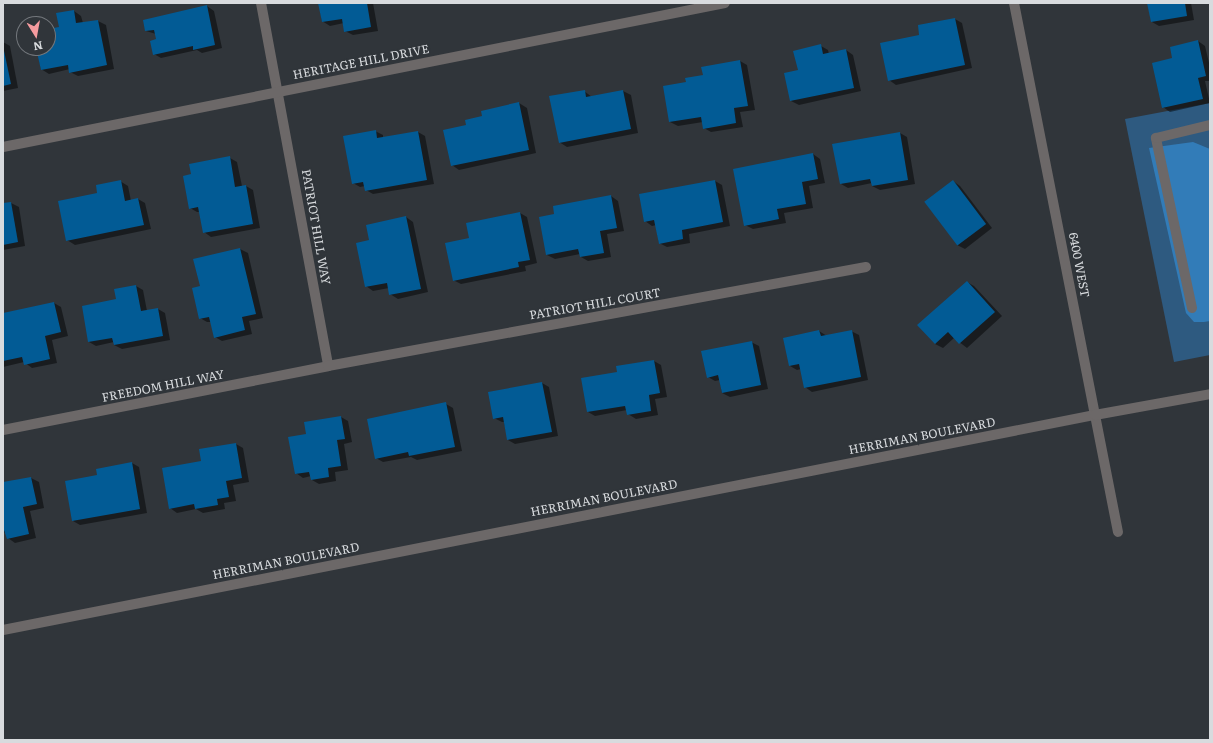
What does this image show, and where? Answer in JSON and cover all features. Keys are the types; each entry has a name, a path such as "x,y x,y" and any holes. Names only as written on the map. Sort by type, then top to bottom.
{"street":[{"name":"PATRIOT HILL WAY","path":"261,3 328,366"},
{"name":"HERITAGE HILL DRIVE","path":"3,147 725,3"},
{"name":"6400 WEST","path":"1014,3 1118,532"},
{"path":"1192,308 1156,138 1210,125"},
{"name":"PATRIOT HILL COURT","path":"328,366 866,267"},
{"name":"FREEDOM HILL WAY","path":"3,430 328,366"},
{"name":"HERRIMAN BOULEVARD","path":"3,630 1095,415 1210,394"}],"shaded area":[{"path":"1210,103 1210,355 1174,362 1125,119"},
{"path":"1193,142 1210,149 1210,321 1204,322 1194,322 1186,313 1149,148"}],"building":[{"path":"318,3 367,3 371,27 344,32 342,19 322,22"},
{"path":"1147,3 1185,3 1187,16 1151,22"},
{"path":"207,5 215,45 193,50 193,46 153,55 150,41 156,39 154,30 145,31 143,20"},
{"path":"74,10 76,23 98,20 107,65 69,73 68,65 41,70 38,56 56,56 56,28 59,27 56,13"},
{"path":"955,18 965,65 888,81 880,43 919,35 918,25"},
{"path":"1198,40 1206,76 1198,78 1203,99 1162,108 1152,63 1172,58 1170,47"},
{"path":"821,44 823,54 846,49 854,88 790,101 784,73 798,70 793,51"},
{"path":"3,46 11,84 3,86"},
{"path":"740,60 748,106 734,108 736,123 703,129 701,117 669,122 663,86 686,82 685,78 703,75 701,67"},
{"path":"585,90 586,97 623,90 631,129 559,143 549,96"},
{"path":"519,102 529,150 451,166 443,130 466,125 465,120 482,116 481,111"},
{"path":"376,130 377,138 418,131 427,180 365,191 363,182 352,184 343,136"},
{"path":"900,132 908,180 872,186 870,179 840,184 832,144"},
{"path":"813,153 818,179 802,182 806,204 777,209 779,219 744,226 733,169"},
{"path":"230,156 235,187 246,185 253,224 203,233 198,207 189,209 183,176 191,174 189,164"},
{"path":"121,180 125,201 138,198 144,225 66,241 58,201 97,193 96,185"},
{"path":"715,180 723,222 682,230 683,239 659,244 654,220 644,222 639,194"},
{"path":"953,180 986,224 957,246 924,202"},
{"path":"611,195 617,228 600,231 604,253 580,257 578,249 546,255 539,217 554,214 553,206"},
{"path":"11,202 18,242 3,245 3,203"},
{"path":"520,212 530,260 518,262 519,267 453,281 445,243 469,238 466,223"},
{"path":"406,216 421,289 389,295 387,283 365,287 356,243 369,240 366,225"},
{"path":"240,248 256,314 242,317 245,330 214,338 209,317 199,319 192,288 200,286 193,259"},
{"path":"967,281 995,312 959,344 948,332 935,344 917,325"},
{"path":"136,285 141,311 158,308 163,336 114,345 112,338 88,342 82,306 116,299 114,289"},
{"path":"54,302 61,332 45,336 50,359 24,365 22,357 3,361 3,313"},
{"path":"819,330 821,336 852,330 861,377 804,388 799,364 789,366 783,338"},
{"path":"752,341 761,385 722,393 718,375 707,378 701,351"},
{"path":"654,360 660,393 649,395 651,411 627,415 625,406 587,412 581,378 617,372 616,366"},
{"path":"542,382 552,432 507,440 503,417 493,419 488,392"},
{"path":"446,402 455,447 409,456 408,452 375,459 367,419"},
{"path":"341,416 345,439 337,440 341,466 328,468 329,477 311,480 309,472 295,474 288,437 306,434 304,422"},
{"path":"236,443 242,478 226,481 229,497 217,499 218,505 195,509 194,504 169,509 162,468 201,461 199,449"},
{"path":"132,462 140,509 72,521 65,481 97,475 96,469"},
{"path":"31,477 37,504 23,507 29,534 7,539 3,527 3,482"}]}
